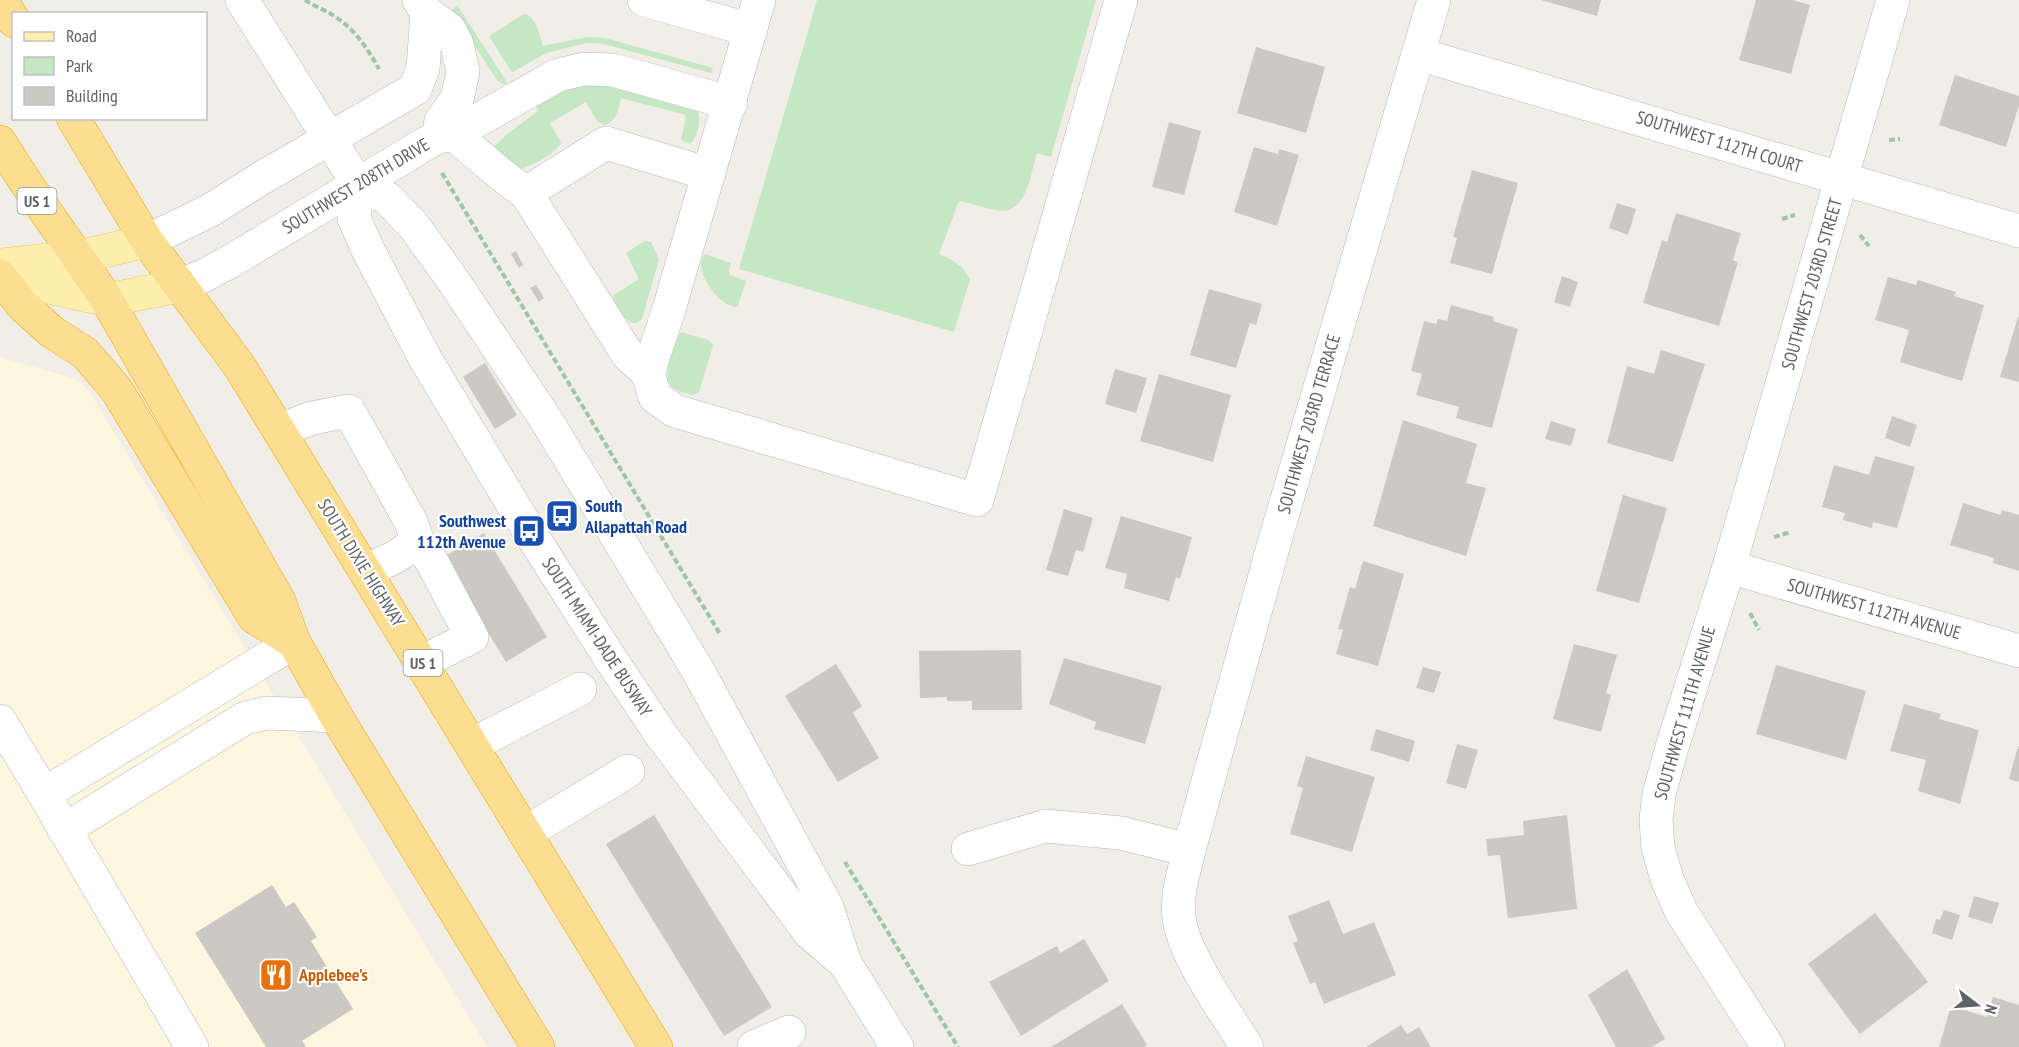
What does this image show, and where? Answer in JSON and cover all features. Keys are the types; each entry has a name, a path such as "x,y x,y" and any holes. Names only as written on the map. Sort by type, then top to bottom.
{"highway":[{"path":"1,0 12,18"},
{"name":"SOUTH DIXIE HIGHWAY","path":"74,120 147,241 240,367 280,430 656,1047"},
{"name":"US 1","path":"0,142 36,200 107,300 279,601 294,642 336,716 538,1047"},
{"path":"0,276 22,305 52,332 85,353 116,389 254,616 294,642"}],"main road":[{"path":"0,265 78,257 147,241"},
{"path":"0,276 107,300 179,286"}],"street":[{"path":"242,0 358,184"},
{"path":"644,0 755,15 648,373"},
{"path":"730,103 613,70 584,69 558,75 445,136 526,193 628,355 648,373 655,397 675,411 977,500 1121,0"},
{"name":"SOUTHWEST 203RD TERRACE","path":"1247,1047 1185,943 1179,917 1179,890 1275,540 1434,0"},
{"name":"SOUTHWEST 203RD STREET","path":"1729,567 1893,0"},
{"name":"SOUTHWEST 208TH DRIVE","path":"147,241 209,211 415,89 423,69 423,7"},
{"name":"SOUTHWEST 208TH DRIVE","path":"179,286 212,271 358,184 445,136 441,121 457,99 463,72 457,44 449,29 423,7"},
{"name":"SOUTHWEST 112TH COURT","path":"1418,54 2019,231"},
{"path":"526,193 606,144 709,174"},
{"name":"SOUTH MIAMI-DADE BUSWAY","path":"845,963 810,933 662,736 535,541 426,360 368,250 354,218 358,184 387,198 413,225 545,418 696,667 827,908 845,963 897,1047"},
{"path":"280,430 312,418 349,411 411,522 418,542 431,560 472,637 422,662"},
{"path":"366,571 395,557 418,542"},
{"name":"SOUTHWEST 112TH AVENUE","path":"1729,567 2019,651"},
{"name":"SOUTHWEST 111TH AVENUE","path":"1729,567 1659,794 1656,820 1658,848 1667,879 1682,912 1768,1047"},
{"path":"44,794 294,642"},
{"path":"472,745 580,689"},
{"path":"64,830 245,718 267,713 336,716"},
{"path":"0,721 192,1047"},
{"path":"525,833 628,771"},
{"path":"968,849 1046,826 1121,833 1189,850"},
{"path":"754,1047 789,1032"}],"path":[{"path":"305,0 347,25 365,44 378,68"},
{"path":"1771,538 1791,532"},
{"path":"1750,612 1759,630"}],"shaded area":[{"path":"0,357 72,378 89,391 487,1047 0,1047"}],"green space":[{"path":"817,0 1096,0 1051,157 1037,153 1029,183 1021,201 1014,207 995,210 959,201 939,254 960,266 970,279 954,332 739,269"},
{"path":"457,5 508,84 497,80 452,11"},
{"path":"527,14 536,24 543,46 587,37 605,38 713,68 711,73 604,44 586,43 546,53 513,72 489,36"},
{"path":"601,81 698,110 698,128 693,141 690,144 681,140 686,115 621,98 615,117 605,125 597,121 586,102 550,123 561,142 558,147 542,159 518,170 492,148 538,111 535,104 551,93"},
{"path":"645,241 651,242 659,259 642,319 633,323 625,318 613,299 614,295 639,279 626,253"},
{"path":"705,254 731,263 730,275 746,281 736,307 722,300 709,286 702,268"},
{"path":"681,332 709,340 713,345 699,392 693,395 675,389 668,378 669,363"}],"building":[{"path":"1541,0 1601,0 1597,16"},
{"path":"1756,0 1792,0 1810,5 1791,74 1739,60"},
{"path":"1256,47 1325,67 1306,133 1237,113"},
{"path":"1955,75 2019,96 2019,105 2006,147 1939,125"},
{"path":"1169,122 1201,131 1184,195 1152,187"},
{"path":"1254,147 1278,154 1279,149 1299,155 1277,226 1234,212"},
{"path":"1472,170 1518,183 1492,274 1450,263 1457,238 1453,237"},
{"path":"1617,203 1636,209 1628,235 1609,228"},
{"path":"1676,213 1741,233 1733,260 1738,262 1719,326 1643,303 1662,240 1667,242"},
{"path":"516,251 523,265 519,268 511,254"},
{"path":"1562,276 1578,282 1570,307 1554,302"},
{"path":"1888,277 1916,285 1918,280 1956,292 1954,296 1984,305 1962,381 1900,362 1909,330 1875,320"},
{"path":"536,285 544,298 539,302 530,288"},
{"path":"1209,289 1262,304 1256,325 1250,323 1236,368 1190,355"},
{"path":"1451,305 1494,317 1493,321 1518,329 1492,428 1456,418 1459,407 1416,395 1422,374 1411,371 1424,321 1436,324 1438,319 1447,321"},
{"path":"2019,317 2019,382 2000,377"},
{"path":"1661,350 1705,364 1673,462 1607,443 1627,366 1654,374"},
{"path":"485,363 517,415 495,429 463,377"},
{"path":"1115,369 1147,378 1136,413 1105,404"},
{"path":"1159,374 1231,395 1213,462 1140,441"},
{"path":"1892,416 1917,425 1910,447 1885,438"},
{"path":"1403,420 1477,444 1466,483 1486,488 1466,556 1373,526"},
{"path":"1551,421 1576,429 1571,446 1545,439"},
{"path":"1875,456 1915,467 1897,528 1873,522 1872,528 1843,520 1845,513 1822,507 1834,465 1869,475"},
{"path":"1623,495 1667,508 1639,603 1596,591"},
{"path":"1963,503 2001,515 2002,510 2019,515 2019,571 1993,563 1994,558 1950,545"},
{"path":"1064,509 1093,518 1083,552 1076,550 1068,576 1046,570"},
{"path":"1121,516 1192,537 1180,579 1176,577 1169,601 1124,588 1127,574 1105,568"},
{"path":"484,533 547,637 506,662 442,558"},
{"path":"1363,561 1404,574 1378,666 1336,654 1343,630 1338,629 1350,587 1355,589"},
{"path":"1574,644 1617,655 1606,693 1611,695 1601,732 1553,719"},
{"path":"1021,650 1022,710 972,710 972,701 947,701 947,697 920,698 919,651"},
{"path":"1064,658 1162,686 1145,744 1094,729 1096,722 1049,704"},
{"path":"836,664 862,706 853,713 879,758 838,782 785,696"},
{"path":"1776,665 1866,691 1846,760 1756,734"},
{"path":"1423,667 1441,672 1434,693 1416,688"},
{"path":"1904,704 1941,714 1939,719 1979,730 1960,804 1918,791 1926,760 1890,751"},
{"path":"1376,729 1415,741 1409,762 1370,750"},
{"path":"1457,744 1478,750 1466,789 1446,783"},
{"path":"2019,746 2019,782 2009,779"},
{"path":"1306,756 1375,777 1352,852 1290,834 1303,788 1297,786"},
{"path":"654,815 772,1007 724,1036 606,844"},
{"path":"1567,815 1577,909 1508,918 1500,855 1488,856 1486,839 1524,835 1523,821"},
{"name":"Applebee's","path":"272,885 286,907 294,902 317,937 311,941 353,1009 302,1041 306,1047 266,1047 195,933"},
{"path":"1974,896 1999,903 1992,924 1968,917"},
{"path":"1329,900 1343,934 1374,922 1396,975 1324,1004 1315,982 1310,984 1293,943 1298,941 1288,916"},
{"path":"1944,910 1960,915 1952,940 1932,933 1936,919 1940,920"},
{"path":"1875,913 1928,982 1860,1034 1808,964"},
{"path":"1084,939 1109,981 1021,1036 989,982 1057,946 1060,953"},
{"path":"1627,969 1665,1039 1652,1047 1616,1047 1588,995"},
{"path":"1993,997 2019,1005 2019,1047 1939,1047 1951,1006 1987,1017"},
{"path":"1122,1004 1147,1045 1144,1047 1051,1047"},
{"path":"1401,1025 1407,1034 1419,1027 1431,1047 1366,1047"}],"place":[{"name":"South Allapattah Road","path":"562,516"},
{"name":"Southwest 112th Avenue","path":"529,531"},
{"name":"Applebee's","path":"276,975"}]}
